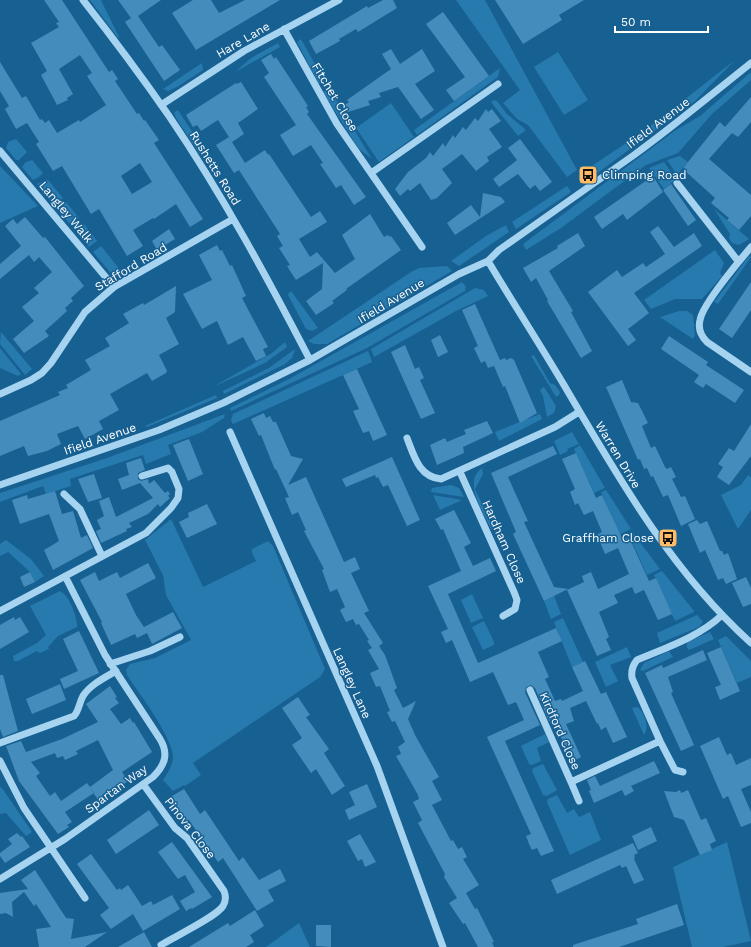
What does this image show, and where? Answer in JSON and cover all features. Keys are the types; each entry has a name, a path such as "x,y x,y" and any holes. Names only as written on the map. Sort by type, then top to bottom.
{"street":[{"name":"Rushetts Road","path":"83,0 161,105 191,150 233,219 310,360"},
{"path":"321,0 325,7"},
{"name":"Hare Lane","path":"161,105 244,50 340,0"},
{"name":"Fitchet Close","path":"284,29 325,106 422,247"},
{"name":"Ifield Avenue","path":"0,485 159,430 223,403 310,360 459,274 488,261 505,246 687,115 751,63"},
{"path":"371,173 498,84"},
{"name":"Langley Walk","path":"0,151 114,287"},
{"path":"677,183 738,261"},
{"name":"Stafford Road","path":"1,392 31,380 42,373 51,364 85,312 114,287 233,219"},
{"path":"751,247 738,261 703,310 699,324 702,337 707,342 751,372"},
{"name":"Warren Drive","path":"488,261 579,412 657,536 693,583 722,615 751,643"},
{"path":"407,438 418,465 428,476 441,479 460,472 555,427 579,412"},
{"name":"Langley Lane","path":"230,432 377,766 443,947"},
{"path":"0,612 146,533 171,508 178,498 179,489 170,470 165,468 142,476"},
{"name":"Hardham Close","path":"460,472 517,600 515,609 503,616"},
{"path":"64,494 80,509 102,556"},
{"name":"Spartan Way","path":"0,879 50,848 143,784 160,770 166,756 165,748 110,664 65,576"},
{"path":"683,772 675,770 660,741 632,678 631,671 633,664 637,660 700,632 711,626 722,615"},
{"path":"110,664 150,652 180,637"},
{"path":"0,743 74,716 77,713 83,696 101,680 116,672"},
{"name":"Kirdford Close","path":"530,690 579,800"},
{"name":"Kirdford Close","path":"571,782 660,741"},
{"path":"0,762 15,793 50,848 85,898"},
{"name":"Pinova Close","path":"143,784 175,828 187,838 226,896 225,902 219,911 161,945"}],"shaded area":[{"path":"90,0 101,0 119,37 118,38"},
{"path":"456,0 485,0 577,170 567,177 528,125 517,119 503,103 520,90"},
{"path":"301,39 325,82 319,84 297,42"},
{"path":"278,43 280,47 235,72 251,58"},
{"path":"558,52 588,100 564,115 534,67"},
{"path":"735,60 695,101 592,177 587,169 643,132"},
{"path":"202,63 203,70 177,87 168,91 163,89"},
{"path":"500,68 498,77 417,135 414,130"},
{"path":"751,72 751,80 712,114 678,153 646,165 561,228 526,250 523,244 676,130 700,116"},
{"path":"329,88 372,159 359,149 323,92"},
{"path":"494,100 497,101 507,114 526,130 518,136 491,102"},
{"path":"391,103 414,137 379,162 356,128"},
{"path":"178,110 206,153 201,156 176,118 174,113"},
{"path":"16,139 27,152 19,160 16,160 6,148 8,142"},
{"path":"680,156 688,162 677,175 667,160"},
{"path":"32,160 43,173 33,180 22,167 26,162"},
{"path":"664,162 676,179 664,189 649,168"},
{"path":"0,166 38,206 0,223"},
{"path":"48,180 63,198 53,205 37,184"},
{"path":"567,186 571,192 516,229 512,222"},
{"path":"66,202 79,218 70,224 58,211"},
{"path":"714,209 749,239 739,245 732,243 729,238 730,234"},
{"path":"84,224 97,241 89,247 76,232 78,228"},
{"path":"506,225 509,232 459,266 451,261 486,236"},
{"path":"101,246 121,271 116,276 110,272 93,252"},
{"path":"715,250 724,263 720,273 722,276 702,299 675,299 651,309 644,300"},
{"path":"749,256 751,257 718,304 714,302"},
{"path":"447,266 452,271 327,344 314,344 308,341 411,272 419,268"},
{"path":"462,282 466,287 465,291 367,348 231,411 230,408 289,379"},
{"path":"475,288 484,290 488,296 456,311 374,357 371,349"},
{"path":"291,291 318,328 312,331 306,329 289,297 288,294"},
{"path":"679,311 687,311 693,315 695,335 693,339 660,317"},
{"path":"1,332 32,369 25,375 0,344"},
{"path":"285,342 287,347 265,363 213,387 272,353"},
{"path":"0,348 21,374 18,376 0,368"},
{"path":"295,349 292,358 285,364 224,394 223,391 269,368"},
{"path":"368,351 372,362 233,424 231,420 233,414"},
{"path":"534,355 550,383 555,385 560,392 556,397 531,356"},
{"path":"544,387 556,406 554,413 547,417 543,396 540,390"},
{"path":"216,395 217,398 147,427 145,426"},
{"path":"225,414 224,418 202,432 168,445 171,454 146,464 143,455 70,479 71,486 46,494 43,486 0,502 0,493 107,458"},
{"path":"540,414 542,419 499,441 495,432"},
{"path":"572,432 579,444 567,449 568,451 560,455 554,441"},
{"path":"580,445 605,488 594,493 574,449"},
{"path":"482,468 483,474 475,489 493,528 491,529 476,498 474,489 476,474"},
{"path":"748,475 751,477 751,510 738,529 721,495 741,485"},
{"path":"451,485 459,488 464,497 431,492 432,488"},
{"path":"606,490 631,529 620,534 601,492"},
{"path":"433,495 462,500 440,510"},
{"path":"171,519 203,587 256,561 252,553 252,549 268,541 273,546 325,669 320,677 193,763 201,775 185,786 184,785 173,791 163,780 170,769 173,758 168,739 127,675 126,670 130,664 155,658 191,640 166,595 163,575 145,540"},
{"path":"632,531 660,569 647,575 628,533"},
{"path":"6,540 31,559 44,576 35,582 30,572 8,552 0,556 0,544"},
{"path":"662,571 694,612 675,621 654,575"},
{"path":"60,591 70,602 76,618 77,627 58,636 48,647 49,649 40,653 37,651 18,661 14,661 13,656 37,643 46,635 30,606"},
{"path":"472,594 483,618 471,623 461,600"},
{"path":"554,596 561,614 551,619 544,601"},
{"path":"697,615 703,622 699,627 660,643 657,633"},
{"path":"563,618 583,662 572,667 554,622"},
{"path":"484,621 494,645 483,650 472,627"},
{"path":"710,632 714,639 689,650 687,648 687,642"},
{"path":"726,636 751,661 751,677 737,683 718,640"},
{"path":"627,647 631,657 610,665 618,681 606,687 595,662"},
{"path":"669,651 673,657 643,671 640,670 644,663"},
{"path":"637,707 642,712 646,724 646,732 644,735 632,708"},
{"path":"545,734 549,742 537,748 541,761 532,765 529,764 521,746"},
{"path":"543,764 557,790 547,796 543,795 532,771 533,768"},
{"path":"0,787 32,832 26,836 6,813 0,814"},
{"path":"557,795 567,813 574,809 579,817 590,812 601,840 570,855 547,802 548,799"},
{"path":"727,842 751,941 723,947 692,947 673,867"},
{"path":"299,923 310,947 266,947"}],"building":[{"path":"44,0 62,0 109,72 112,70 118,79 115,81 137,114 139,113 144,121 145,120 159,140 154,143 203,219 190,227 176,204 154,219 153,218 133,230 143,246 127,256 99,209 91,214 62,166 53,171 36,144 39,142 27,123 16,129 5,109 9,106 0,91 0,62 22,98 26,96 40,120 42,119 45,123 49,120 57,133 79,120 80,122 106,105 87,76 92,73 80,55 59,69 73,94 67,98 68,100 57,105 41,75 47,71 31,43 59,27 56,23 59,22","holes":["140,163 152,182 132,194 121,176"]},
{"path":"118,0 161,0 138,16 159,47 162,45 180,70 164,81 125,22 131,18"},
{"path":"193,0 211,0 219,13 245,0 280,0 196,50 172,13"},
{"path":"383,0 393,0 397,8 358,32 356,29 339,39 340,41 316,54 309,41 367,6 368,8"},
{"path":"495,0 584,0 559,15 562,20 523,44"},
{"path":"443,12 489,76 454,101 446,90 465,77 426,24"},
{"path":"391,49 400,64 422,49 435,71 415,84 434,110 421,119 398,87 379,93 381,97 368,101 370,105 348,112 343,106 349,102 347,100 391,69 382,54"},
{"path":"271,54 274,59 276,57 308,106 306,107 309,112 307,114 366,197 354,205 341,185 336,188 320,164 323,163 311,145 293,156 280,135 296,125 264,77 269,73 261,60"},
{"path":"241,82 258,109 238,123 244,134 232,142 245,163 265,150 311,217 320,211 327,222 299,239 310,257 317,252 335,273 355,259 342,235 370,214 384,237 388,235 390,237 391,236 401,250 346,289 347,290 332,301 334,303 316,315 306,301 322,289 323,263 296,280 287,266 290,265 279,248 283,246 277,236 280,234 239,170 234,173 216,145 229,137 218,120 201,131 197,125 193,127 186,115 236,83"},
{"path":"751,97 751,122 738,137 732,133 709,159 751,195 751,216 739,230 727,220 729,218 711,203 715,198 684,170 684,167 720,122 725,127"},
{"path":"486,109 488,112 492,109 501,121 489,129 502,147 487,157 489,161 476,171 462,154 442,169 452,183 437,198 431,200 420,183 410,191 408,189 400,196 395,189 408,172 426,158 430,152 433,156 443,143 445,147 453,135 455,138 463,127 466,130 475,118 478,121"},
{"path":"520,139 552,182 540,191 535,185 530,189 518,174 499,187 493,179 517,160 508,148"},
{"path":"653,176 663,192 627,220 623,214 602,229 594,217"},
{"path":"671,184 696,220 688,226 663,190"},
{"path":"483,193 501,197 505,202 455,235 447,223 471,205 480,217"},
{"path":"25,217 43,238 45,237 84,286 71,298 73,301 65,308 67,311 45,331 49,336 24,353 13,339 34,321 22,307 39,293 34,288 52,272 39,257 34,262 29,255 0,279 0,264 21,246 5,226 13,219 17,224"},
{"path":"658,226 674,247 694,233 702,246 634,293 649,313 628,329 636,340 628,346 588,292 617,270 622,277 643,263 646,267 665,254 650,232"},
{"path":"169,229 175,239 157,250 152,241"},
{"path":"578,233 585,246 549,271 573,311 571,312 592,351 581,358 547,301 548,300 536,278 531,282 523,268 558,248 557,246"},
{"path":"217,245 220,251 222,250 230,266 232,265 246,296 242,298 268,347 263,349 266,356 256,361 243,337 228,345 217,321 202,329 183,294 212,280 199,255"},
{"path":"751,282 751,310 732,338 719,329"},
{"path":"176,286 175,312 166,318 179,344 159,355 167,371 166,373 152,381 147,373 110,394 119,410 99,421 103,429 85,439 78,426 57,434 61,444 47,451 28,456 24,446 0,456 0,421 60,395 58,392 68,388 66,385 91,370 85,360 110,346 105,338 129,323 123,314 143,303 144,305"},
{"path":"475,304 500,360 511,358 514,360 537,413 520,423 505,386 503,387 494,366 488,368 485,361 481,363 474,348 478,346 462,310"},
{"path":"440,335 448,352 438,357 431,340"},
{"path":"669,336 708,362 706,365 744,390 735,403 706,384 703,388 694,382 699,375 661,349"},
{"path":"405,345 415,369 419,367 424,378 420,380 435,413 421,419 391,352"},
{"path":"357,369 387,435 373,441 369,431 363,433 353,411 359,409 343,375"},
{"path":"622,380 631,402 638,403 648,423 642,426 651,448 655,446 667,469 671,467 676,477 672,479 681,497 685,496 695,519 681,526 668,495 663,497 653,476 651,477 647,468 644,469 640,459 638,460 606,387"},
{"path":"264,413 266,418 270,416 273,422 276,422 291,456 303,459 288,485 306,477 344,562 355,557 360,569 351,573 369,611 364,613 383,643 379,646 385,655 397,688 394,690 403,708 416,701 408,719 416,737 439,777 432,781 442,800 432,805 451,841 453,840 458,849 462,847 467,857 463,859 479,885 466,893 475,909 477,908 494,942 492,942 494,947 478,947 465,923 463,924 449,903 457,898 444,877 445,874 418,823 422,820 413,802 419,799 418,795 396,756 401,754 398,747 405,742 395,721 392,722 387,712 390,711 380,686 376,687 370,673 379,669 368,650 372,648 367,641 369,640 359,624 356,625 353,619 346,622 340,610 345,607 337,589 330,592 322,570 324,569 304,531 306,530 298,512 292,515 285,498 289,497 276,469 275,470 261,435 259,436 251,419"},
{"path":"487,421 493,433 463,447 464,453 437,465 430,445 445,438 447,442 466,434 464,430"},
{"path":"751,424 751,456 729,485 717,477 723,467 718,464 729,448 734,451"},
{"path":"189,439 203,474 188,481 173,445"},
{"path":"553,446 557,454 508,477 528,521 524,522 554,587 568,589 544,601 513,534 516,532 491,473"},
{"path":"576,453 596,498 602,495 623,540 629,537 649,581 656,578 672,614 658,620 644,590 635,594 632,587 614,595 618,603 599,612 609,637 606,639 611,650 597,656 567,590 584,582 582,576 591,572 598,589 629,574 618,548 605,554 597,535 602,532 593,511 584,515 578,503 575,505 570,492 575,489 562,459"},
{"path":"392,457 420,520 407,526 388,485 383,487 378,477 376,478 375,475 346,487 342,479"},
{"path":"141,458 145,470 138,473 138,479 141,481 148,479 149,484 154,480 165,493 168,491 170,494 168,496 170,498 160,507 158,504 148,514 129,523 132,527 126,529 127,531 101,543 96,531 101,529 97,520 104,516 99,501 109,497 116,517 153,498 140,483 122,490 118,479 129,475 126,463"},
{"path":"94,474 102,498 88,502 78,479"},
{"path":"55,491 62,514 73,511 81,538 87,535 93,548 53,570 44,550 59,541 49,514 20,524 12,500 27,495 28,499"},
{"path":"207,504 217,524 187,538 179,522 189,517 188,513"},
{"path":"454,510 471,543 464,547 473,566 490,558 496,571 448,594 478,663 556,628 562,641 538,652 549,677 545,679 555,701 561,699 562,701 583,691 572,667 585,661 601,694 606,692 627,737 613,743 606,727 601,730 598,723 597,724 586,701 570,708 574,721 566,724 581,757 572,762 553,719 549,721 535,688 531,685 526,687 525,692 540,725 505,741 554,851 541,856 537,848 532,850 529,844 526,836 531,834 487,737 524,720 516,702 508,705 493,672 470,682 452,640 446,643 441,632 448,629 428,586 461,571 443,529 441,530 435,519"},
{"path":"697,520 700,524 707,521 720,551 722,551 724,555 728,553 737,579 726,584 723,578 718,580 705,550 700,553 688,524"},
{"path":"148,563 156,578 126,594 136,615 144,627 173,612 182,628 152,644 147,633 137,638 135,634 111,645 101,623 102,622 80,580 95,572 99,581 117,572 120,578"},
{"path":"30,572 35,582 24,587 20,577"},
{"path":"746,577 751,588 751,604 743,607 732,583"},
{"path":"14,617 15,620 20,617 29,632 0,649 0,625"},
{"path":"79,631 99,673 64,689 60,679 78,671 63,639"},
{"path":"721,647 740,691 720,700 715,687 721,685 707,653"},
{"path":"703,650 707,660 668,677 673,692 671,693 694,745 681,751 645,673 662,665 663,668"},
{"path":"0,675 3,675 18,731 3,737 0,729"},
{"path":"60,684 66,700 32,714 26,699"},
{"path":"110,686 119,703 110,709 121,724 130,718 133,723 134,722 152,752 122,772 128,781 99,801 94,793 65,812 72,822 67,825 69,827 58,834 19,781 6,746 21,741 26,752 62,739 98,722 86,704","holes":["98,740 113,770 90,787 87,783 61,801 55,792 50,796 36,776 40,773 31,762 55,753 57,758 63,756 65,760 78,754 76,751"]},
{"path":"298,697 310,715 306,717 329,749 324,753 345,786 332,795 316,769 311,773 292,745 302,738 282,708"},
{"path":"719,737 727,755 731,753 736,765 751,758 751,785 741,789 751,812 751,823 741,827 728,796 723,799 700,746"},
{"path":"654,761 660,773 631,786 634,791 625,796 622,790 594,803 589,791 591,790 587,780 595,776 600,786"},
{"path":"367,784 377,807 349,820 345,810 355,805 349,792"},
{"path":"184,789 200,814 205,810 239,861 243,857 259,880 280,869 286,881 268,890 274,901 257,911 223,858 218,862 189,820 186,822 182,817 181,818 167,799"},
{"path":"680,790 681,793 688,790 701,820 706,818 716,841 710,844 712,850 700,855 684,820 674,817 664,791 676,792"},
{"path":"149,810 159,825 116,854 107,840"},
{"path":"651,827 657,841 638,850 632,836"},
{"path":"17,833 21,837 22,836 30,847 5,863 0,856 0,853 12,844 8,839"},
{"path":"360,834 376,862 365,867 362,859 358,861 347,841"},
{"path":"172,842 212,897 186,911 180,901 195,892 185,875 178,879 158,852"},
{"path":"633,843 638,853 634,855 634,859 644,880 634,884 626,866 622,868 620,865 557,894 551,880"},
{"path":"91,854 117,890 120,888 121,890 128,885 142,906 151,901 153,905 172,895 180,909 143,931 133,914 111,929 100,915 109,908 77,864"},
{"path":"35,870 66,918 74,919 71,939 107,932 85,947 39,947 36,929 51,927 36,904 34,906 24,892 12,902 13,917 6,913 0,914 0,893 28,889 21,880"},
{"path":"677,904 684,925 619,947 573,947 573,945 638,924 636,919"},
{"path":"255,910 264,926 250,935 254,942 246,947 189,947 228,923 230,926"},
{"path":"316,925 331,925 331,947 316,946"},
{"path":"144,932 152,947 118,947"}],"place":[{"name":"Climping Road","path":"588,175"},
{"name":"Graffham Close","path":"668,538"}]}
